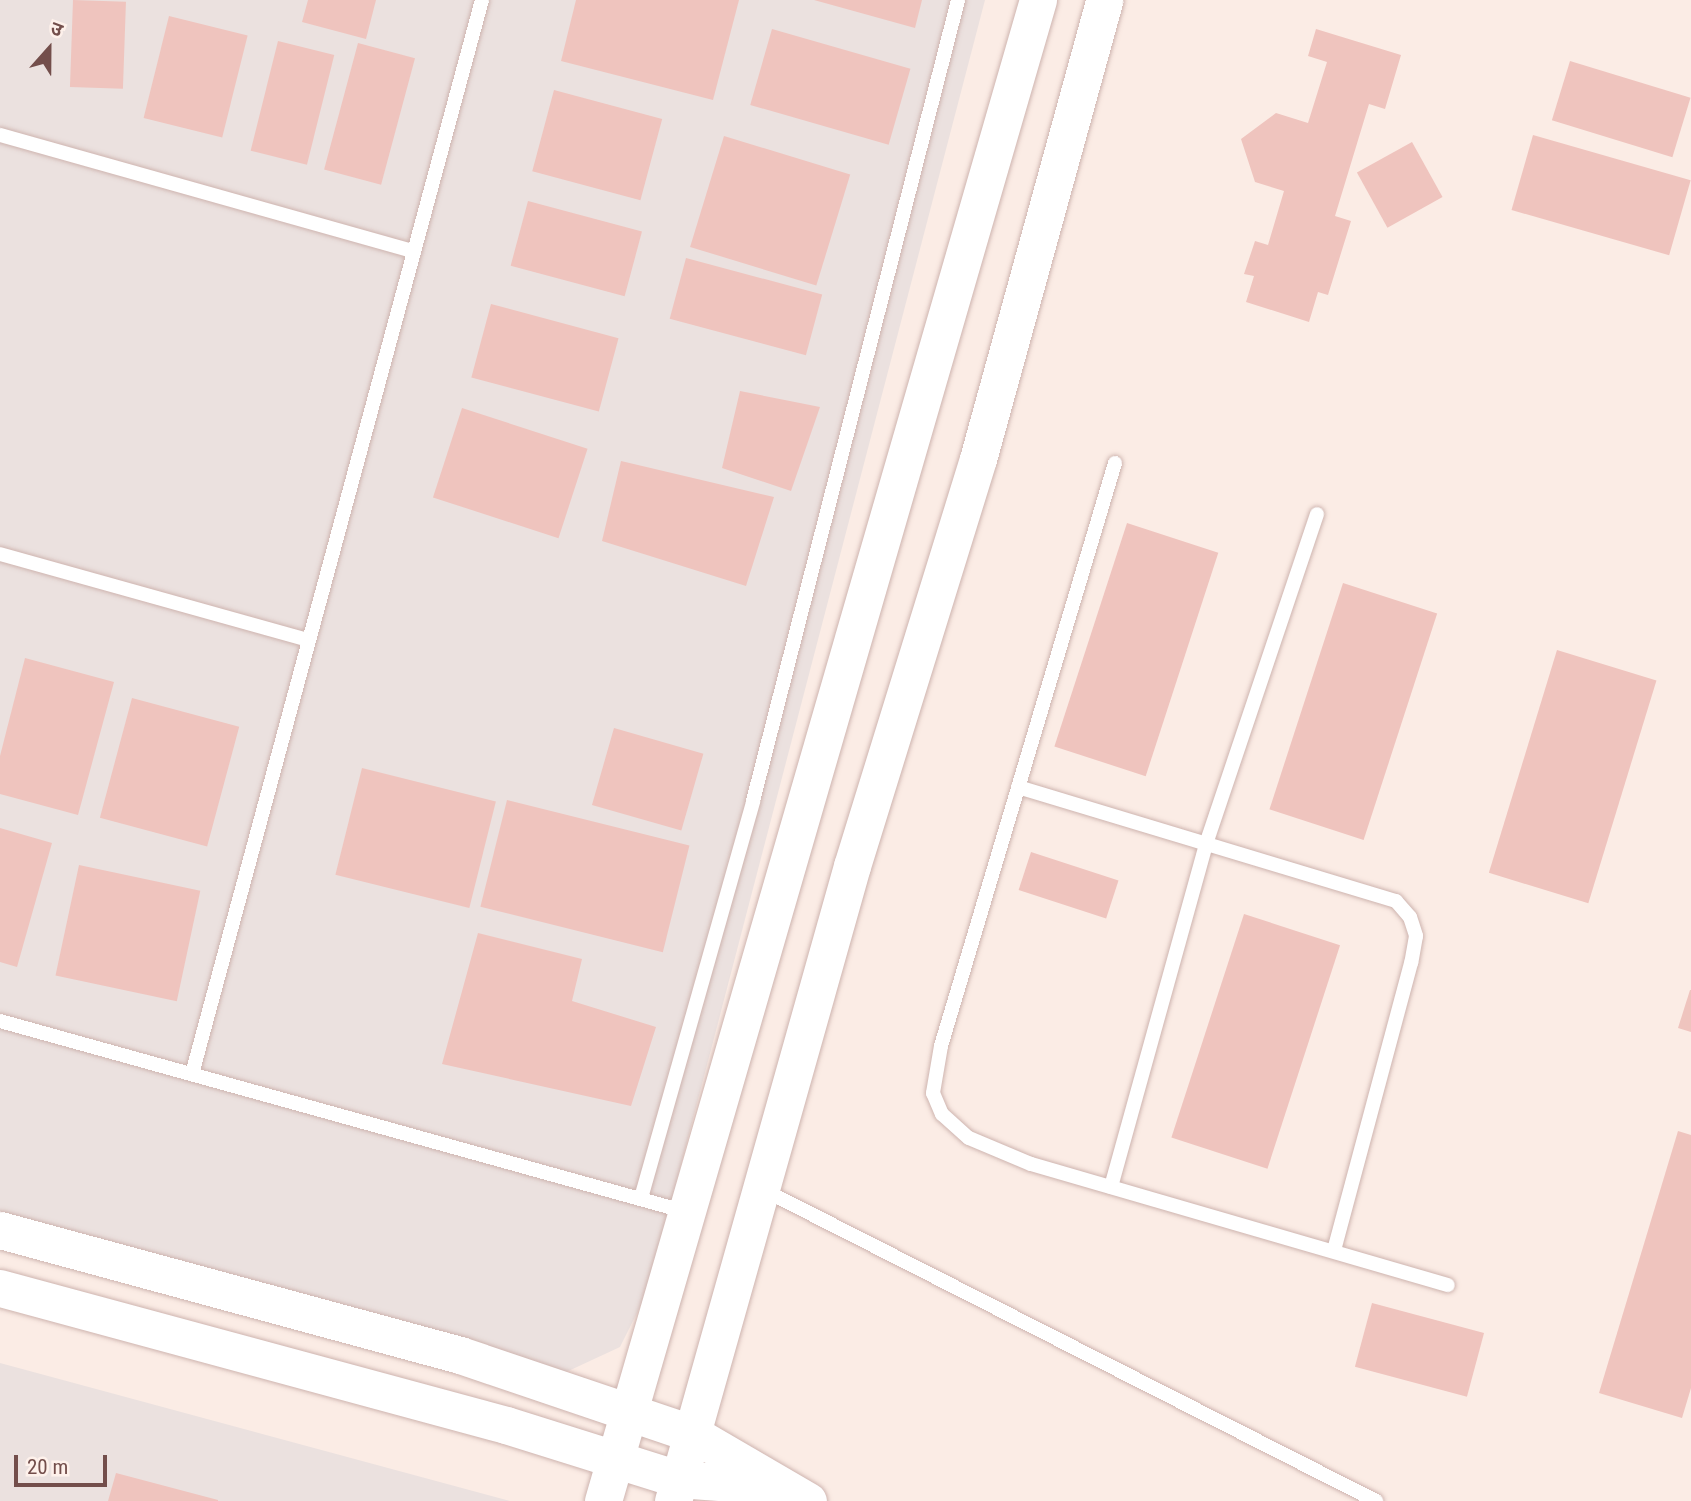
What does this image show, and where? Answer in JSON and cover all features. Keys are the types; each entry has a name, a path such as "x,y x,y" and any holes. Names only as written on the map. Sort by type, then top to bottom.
{"street":[{"path":"603,1501 690,1213 1038,0"},
{"path":"676,1490 761,1188 978,459 1104,0"},
{"path":"0,1230 460,1354 629,1415 693,1434 793,1494"},
{"path":"0,1288 440,1406 614,1461 676,1490 793,1494"}],"lane":[{"path":"192,1074 410,250 482,0"},
{"path":"641,1198 764,762 958,0"},
{"path":"0,135 410,250"},
{"path":"1115,463 1018,786 933,1093 942,1114 969,1138 1111,1187 1448,1285"},
{"path":"1111,1187 1206,844 1317,514"},
{"path":"0,554 306,639"},
{"path":"1018,786 1396,901 1410,917 1416,936 1411,963 1334,1251"},
{"path":"0,1021 690,1213"},
{"path":"761,1188 1376,1501"}],"shaded area":[{"path":"0,0 985,0 648,1291 620,1347 564,1373 0,1242"},
{"path":"0,1363 510,1501 0,1501"}],"building":[{"path":"73,0 126,2 123,89 70,87"},
{"path":"308,0 376,0 366,39 302,22"},
{"path":"576,0 739,0 713,100 561,61"},
{"path":"814,0 922,0 915,28"},
{"path":"169,16 248,36 222,137 144,118"},
{"path":"772,29 910,69 889,145 750,105"},
{"path":"1316,29 1401,55 1385,109 1369,104 1335,216 1351,221 1328,295 1318,292 1309,322 1246,302 1254,276 1244,274 1255,241 1268,245 1284,191 1255,182 1241,139 1276,113 1308,123 1327,62 1308,56"},
{"path":"278,41 334,55 307,165 251,151"},
{"path":"358,43 415,58 381,185 324,170"},
{"path":"1570,61 1690,98 1672,157 1552,120"},
{"path":"554,90 662,119 640,200 532,171"},
{"path":"1533,135 1691,180 1669,255 1512,210"},
{"path":"724,136 850,175 816,286 690,247"},
{"path":"1412,142 1443,197 1387,228 1357,173"},
{"path":"528,201 642,232 625,296 511,266"},
{"path":"686,258 822,294 806,355 670,319"},
{"path":"491,304 619,338 599,412 471,377"},
{"path":"740,391 820,407 791,491 722,468"},
{"path":"462,408 588,449 558,538 433,497"},
{"path":"621,461 774,497 746,586 602,541"},
{"path":"1127,523 1218,553 1146,776 1054,746"},
{"path":"1343,583 1437,614 1364,840 1269,809"},
{"path":"1557,650 1656,680 1588,903 1489,873"},
{"path":"25,658 114,682 78,815 0,794 0,756"},
{"path":"132,698 239,727 207,847 100,818"},
{"path":"614,728 703,754 681,831 592,805"},
{"path":"362,768 496,801 469,908 335,875"},
{"path":"507,800 689,845 663,952 480,907"},
{"path":"0,828 52,843 17,967 0,962"},
{"path":"1031,852 1118,880 1106,918 1019,890"},
{"path":"79,865 200,891 177,1001 56,976"},
{"path":"1244,914 1340,945 1267,1169 1171,1137"},
{"path":"478,933 582,959 572,1001 656,1027 631,1106 442,1064"},
{"path":"1691,990 1691,1032 1678,1028"},
{"path":"1678,1131 1691,1135 1691,1388 1682,1418 1599,1393"},
{"path":"1372,1303 1484,1333 1467,1397 1355,1367"},
{"path":"116,1473 218,1500 218,1501 108,1501"}]}
